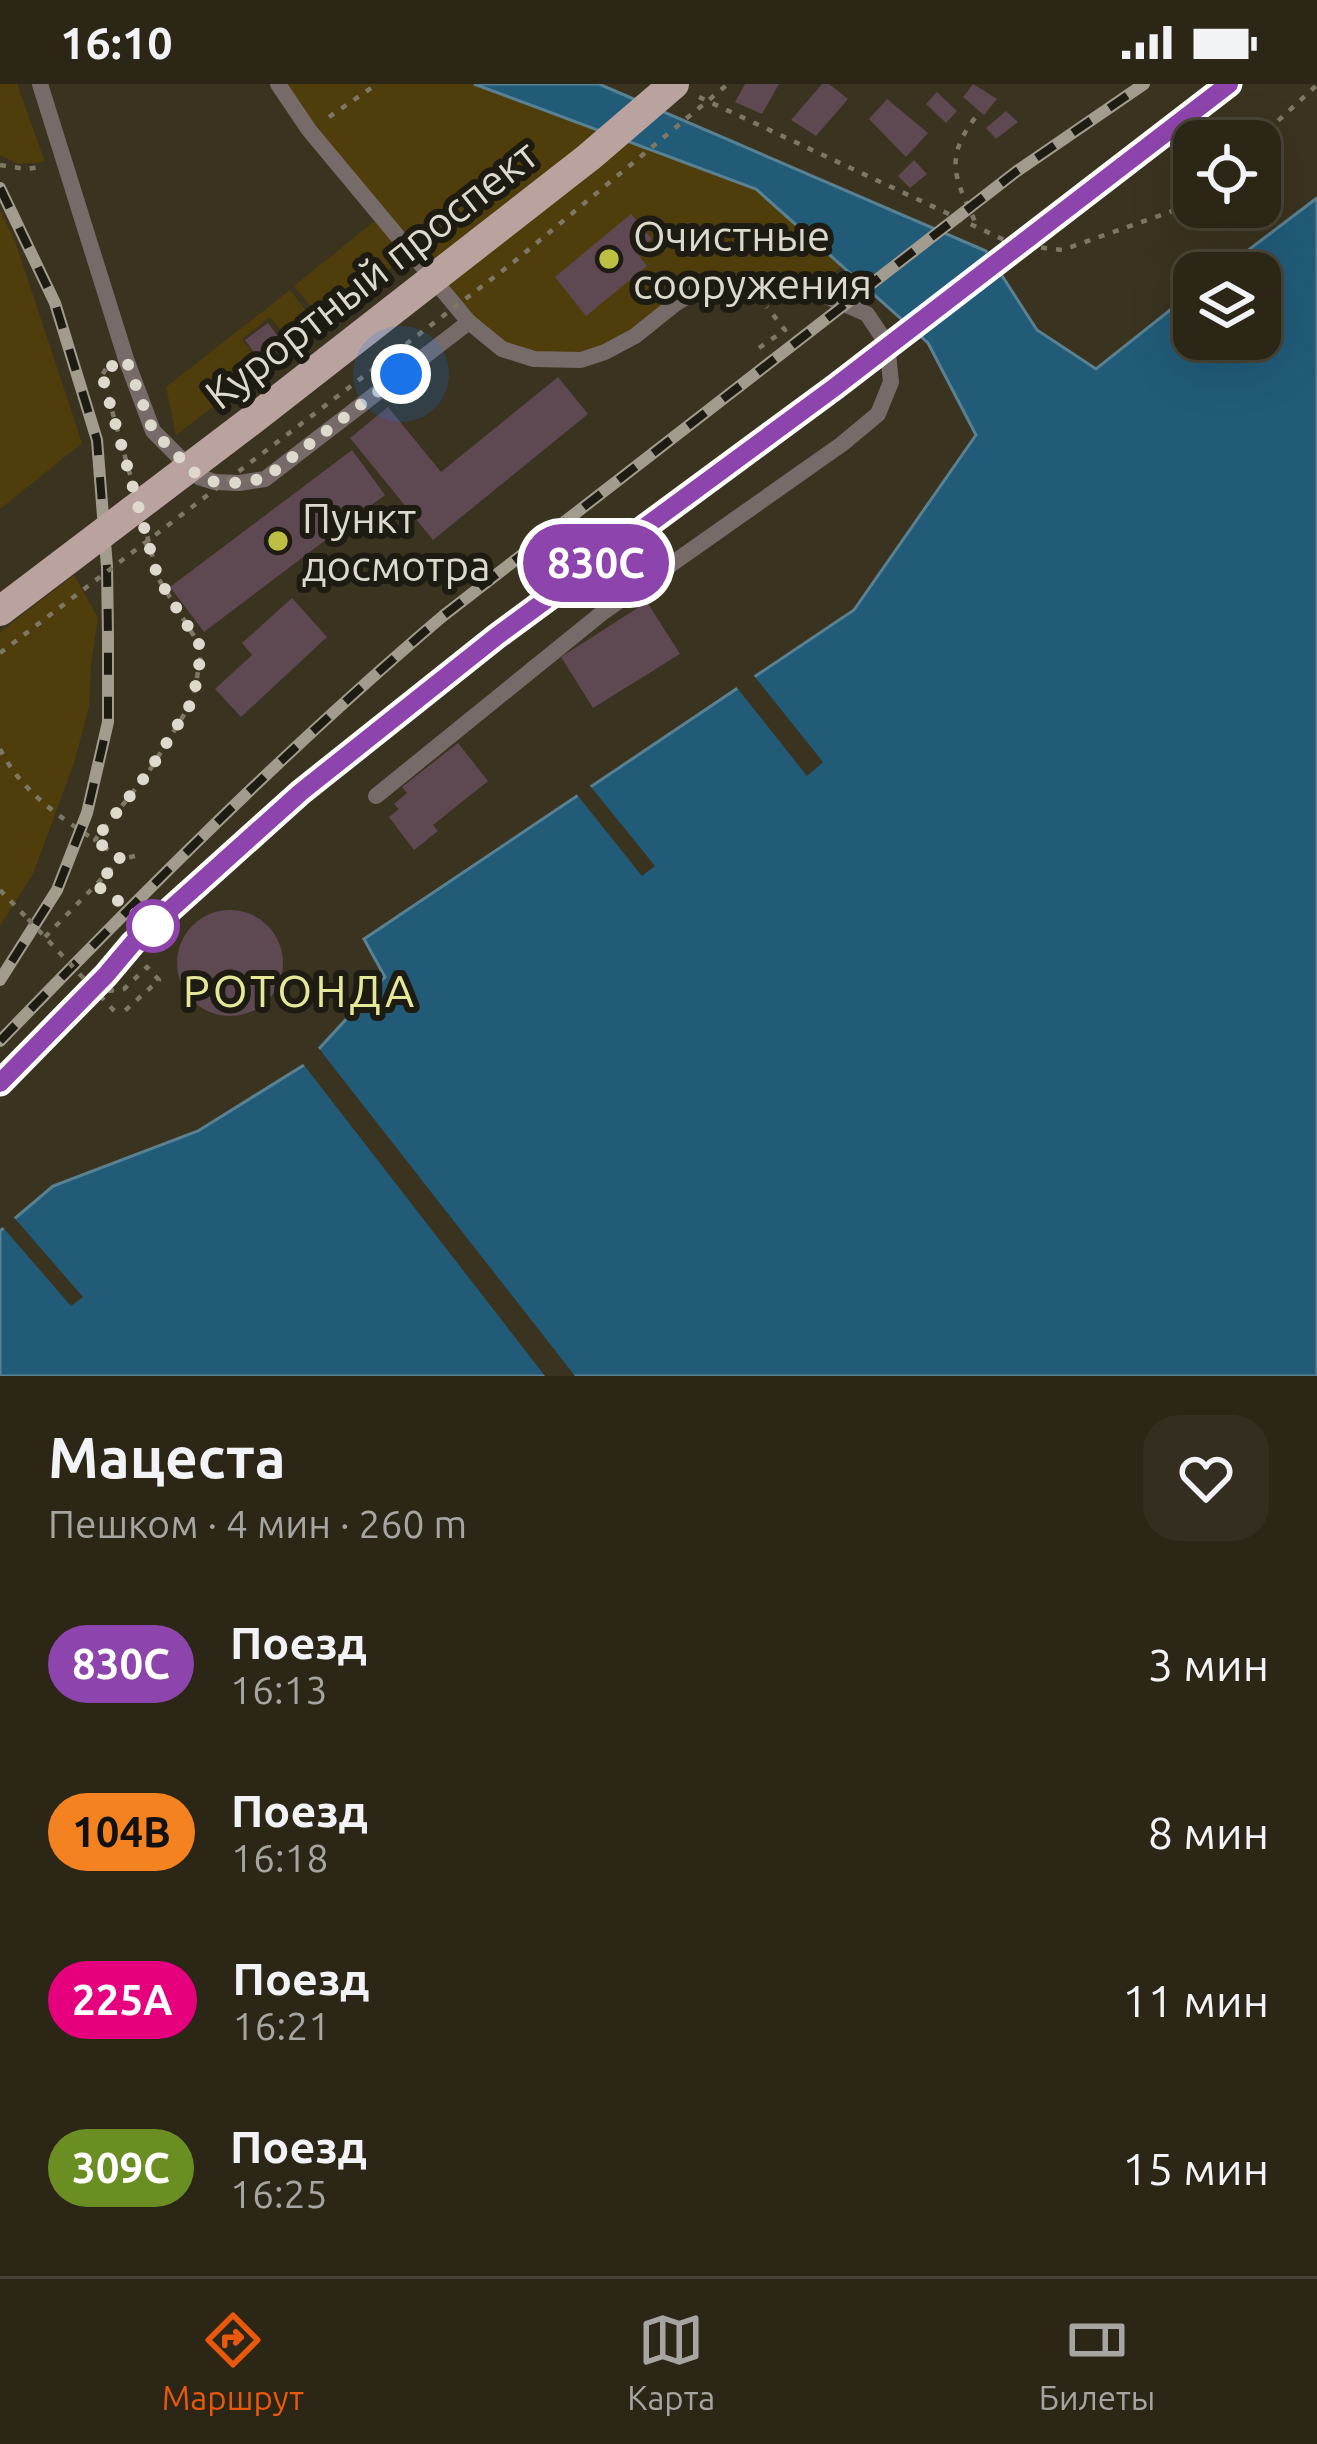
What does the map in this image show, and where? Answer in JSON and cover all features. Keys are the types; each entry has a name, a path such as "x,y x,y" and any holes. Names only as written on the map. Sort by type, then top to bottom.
{"main road":[{"name":"Курортный проспект","path":"0,611 683,89"}],"lane":[{"path":"40,84 153,431 199,477 239,483 265,478 469,322"},
{"path":"278,84 309,130 469,322 502,349 534,359 581,360 635,336 694,292 782,282 867,314 887,344 891,382 878,414 602,613 376,796"}],"path":[{"path":"309,130 377,84"},
{"path":"0,653 510,265 728,84"},
{"path":"1279,120 1317,85"},
{"path":"683,89 1013,244 1062,250 1173,210"},
{"path":"976,118 960,137 954,174 978,228"},
{"path":"0,165 47,166"},
{"path":"759,349 785,330"},
{"path":"126,359 102,375 134,488"},
{"path":"95,840 148,773 193,700 202,649 158,578 146,532"},
{"path":"0,749 8,765 48,809 121,859"},
{"path":"45,937 121,859 135,856"},
{"path":"0,890 119,1016 159,980 147,968 124,989 108,991"}],"shaded area":[{"path":"0,84 17,84 45,162 18,164 0,155"},
{"path":"278,84 474,84 756,189 843,265 814,291 717,287 581,360 502,349 415,248 324,322 294,286 386,212"},
{"path":"0,210 15,241 82,443 0,509"},
{"path":"290,290 318,326 293,345 270,317 242,339 264,368 176,435 166,387"},
{"path":"74,575 98,618 89,707 33,874 0,926 0,632"}],"water":[{"path":"474,84 599,84 986,251 1037,330 1096,369 1173,308 1173,360 1281,360 1281,252 1246,252 1317,198 1317,1376 0,1376 0,1231 53,1186 198,1131 304,1065 385,977 364,939 854,610 976,435 928,343 756,189"}],"pier":[{"path":"751,672 823,762 807,776 734,684"},
{"path":"587,782 655,866 642,876 574,791"},
{"path":"316,1045 575,1376 545,1376 300,1060"},
{"path":"11,1214 83,1297 71,1306 0,1224"}],"building":[{"path":"745,84 779,84 762,114 735,102"},
{"path":"822,84 848,99 816,136 791,120"},
{"path":"973,84 997,99 984,115 963,97"},
{"path":"937,92 957,111 946,123 926,104"},
{"path":"887,99 928,133 906,157 869,119"},
{"path":"1006,111 1018,122 996,139 986,128"},
{"path":"914,160 927,174 910,188 898,176"},
{"name":"Очистные сооружения","path":"631,214 652,239 636,252 647,266 586,316 555,277"},
{"path":"268,323 285,346 262,363 245,340"},
{"path":"558,377 588,414 433,540 350,438 388,407 441,472"},
{"name":"Пункт досмотра","path":"352,450 385,495 204,632 170,587"},
{"path":"292,598 327,637 241,717 215,689 252,655 242,643"},
{"path":"647,602 680,654 593,708 561,657"},
{"path":"458,743 488,781 433,825 438,831 414,850 389,817 399,809 394,804 407,793 402,787"},
{"path":"230,910 250,914 267,926 279,943 283,963 279,983 267,1000 250,1012 230,1016 210,1012 193,1000 181,983 177,963 181,943 193,926 210,914"}],"railway":[{"path":"0,1041 216,823 443,616 1017,171 1144,84"},
{"path":"0,1083 133,943 301,792 497,636 835,387 1229,84"},
{"path":"0,188 55,303 97,440 108,637 108,722 87,813 57,890 0,980"}],"train":[{"name":"830С","path":"0,1083 133,943 301,792 497,636 835,387 1229,84"}],"place":[{"name":"Очистные сооружения","path":"609,259"},
{"name":"Пункт досмотра","path":"278,541"}],"district":[{"name":"РОТОНДА","path":"300,990"}],"route":[{"path":"153,926 96,885 121,859 95,840 148,773 193,700 202,649 158,578 102,375 126,359 153,431 199,477 239,483 265,478 401,374"}]}
